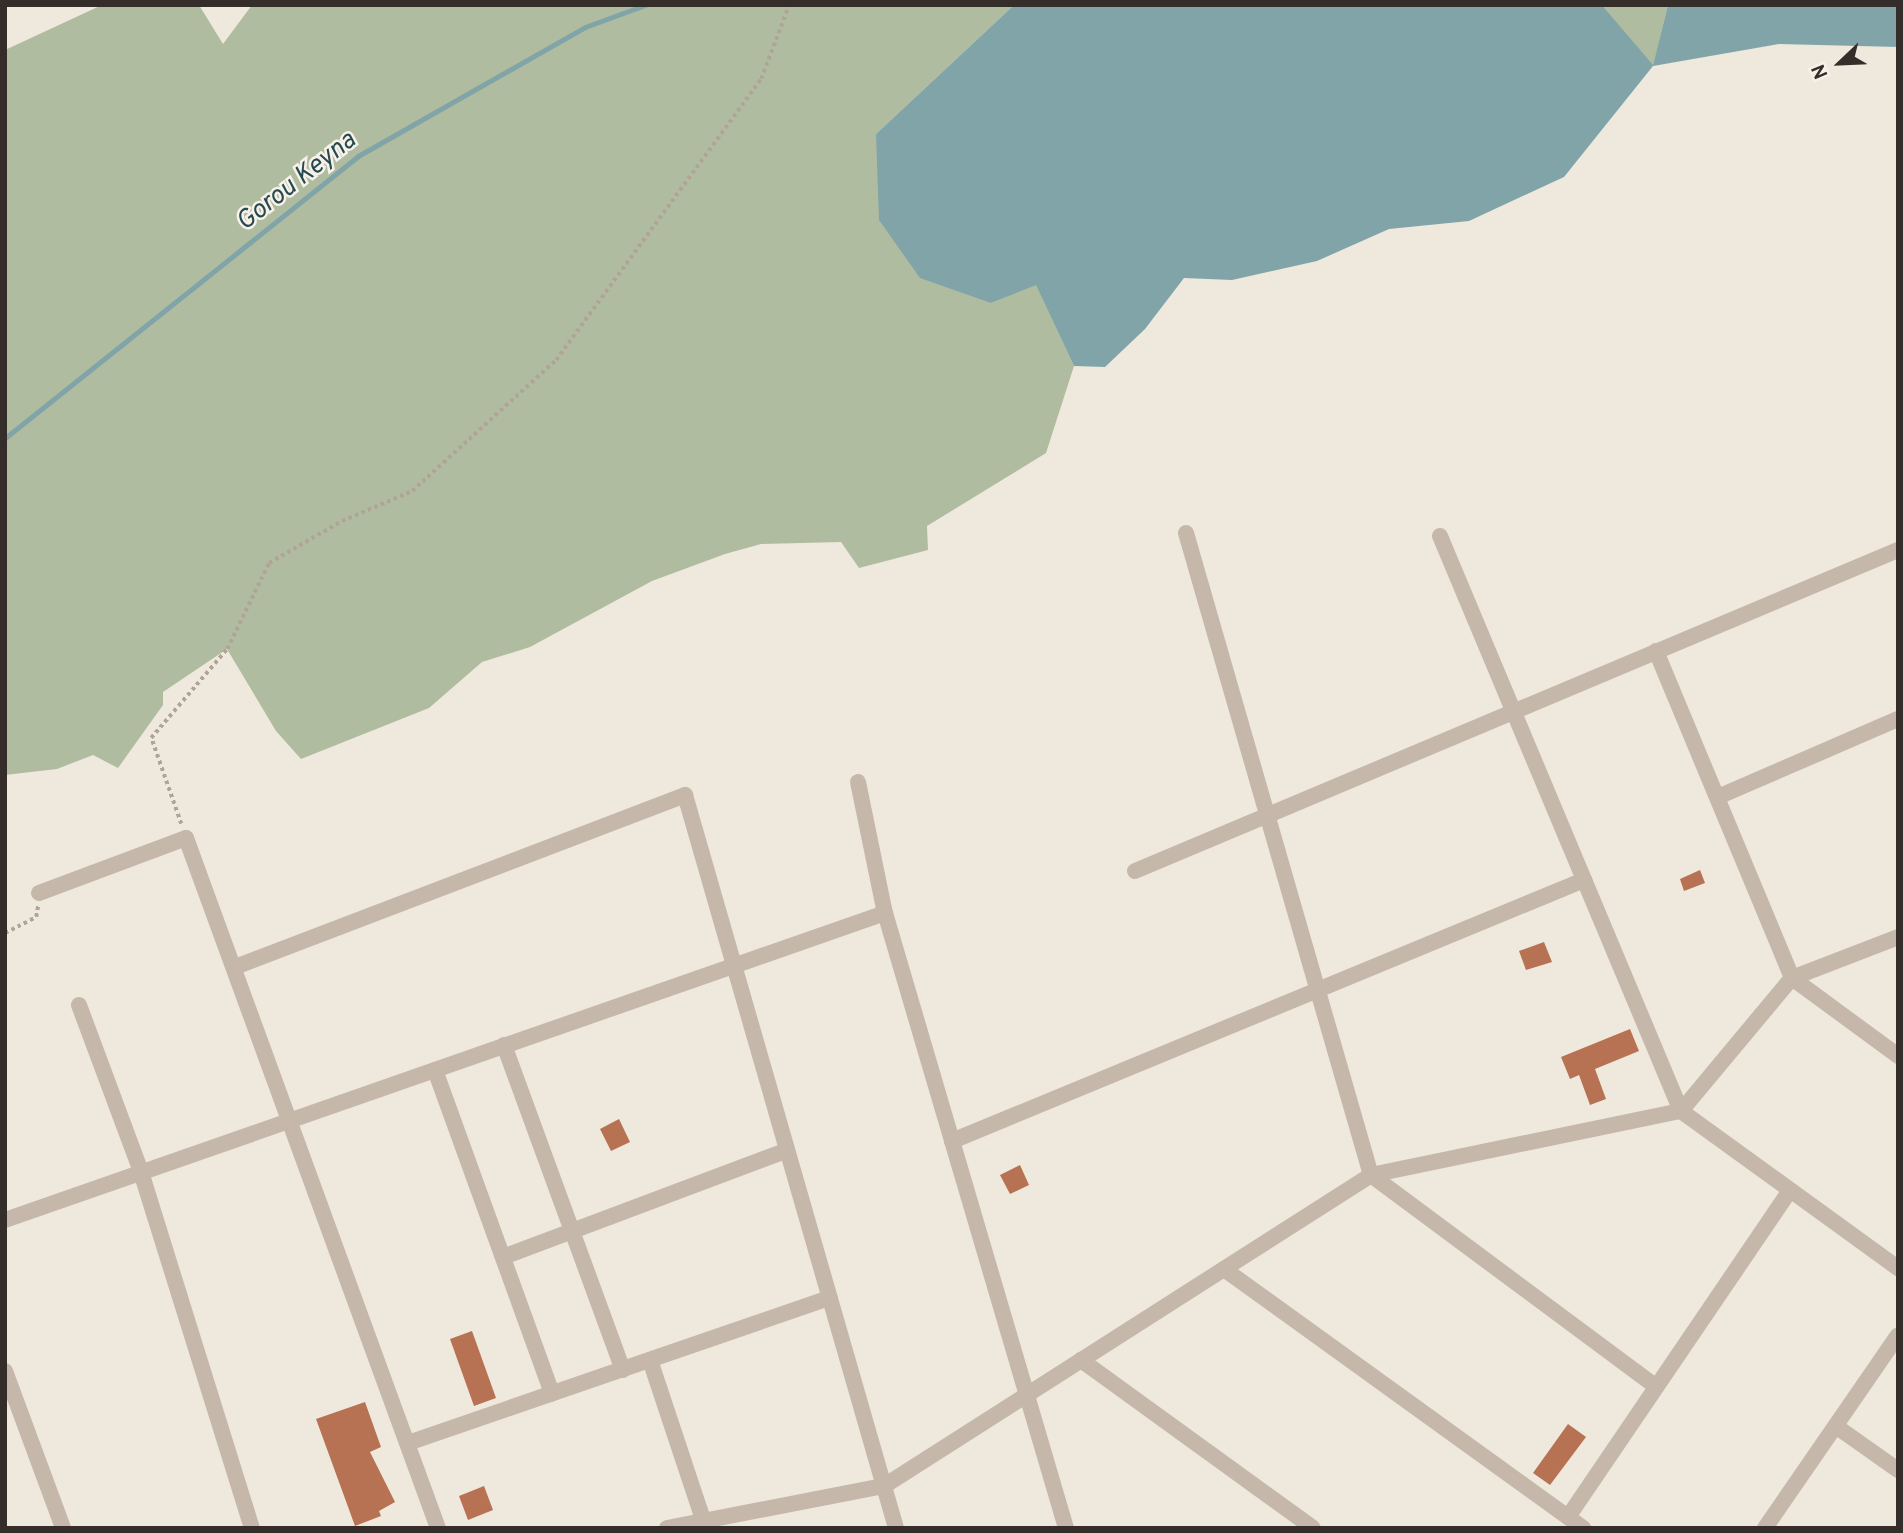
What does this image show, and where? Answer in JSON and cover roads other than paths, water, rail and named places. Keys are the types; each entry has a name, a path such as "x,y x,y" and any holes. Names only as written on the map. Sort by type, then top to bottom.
{"street":[{"path":"1186,533 1371,1175 1656,1387"},
{"path":"1440,536 1681,1111 1898,1269"},
{"path":"1135,872 1898,550"},
{"path":"1656,651 1720,796 1792,978 1898,1056"},
{"path":"1720,796 1898,719"},
{"path":"858,782 885,913 1066,1528"},
{"path":"235,967 685,795 896,1528"},
{"path":"39,894 186,838 438,1528"},
{"path":"952,1141 1584,880"},
{"path":"5,1220 885,913"},
{"path":"667,1528 705,1524 884,1486 1371,1175 1681,1111 1792,978 1898,937"},
{"path":"79,1005 141,1172 253,1528"},
{"path":"504,1045 623,1370"},
{"path":"435,1070 552,1394"},
{"path":"503,1257 787,1150"},
{"path":"1568,1517 1790,1190"},
{"path":"1224,1269 1583,1528"},
{"path":"408,1443 830,1298"},
{"path":"1765,1528 1898,1335"},
{"path":"650,1360 705,1524"},
{"path":"1082,1360 1313,1528"},
{"path":"5,1371 63,1528"},
{"path":"1837,1427 1898,1470"}],"water":[{"path":"1014,5 1602,5 1653,65 1668,5 1898,5 1898,47 1779,44 1653,66 1564,177 1469,221 1389,229 1317,261 1232,280 1184,278 1145,329 1105,367 1074,366 1036,285 991,303 920,278 879,220 876,134"}],"waterway":[{"name":"Gorou Keyna","path":"5,438 358,156 585,27 645,5"}]}
